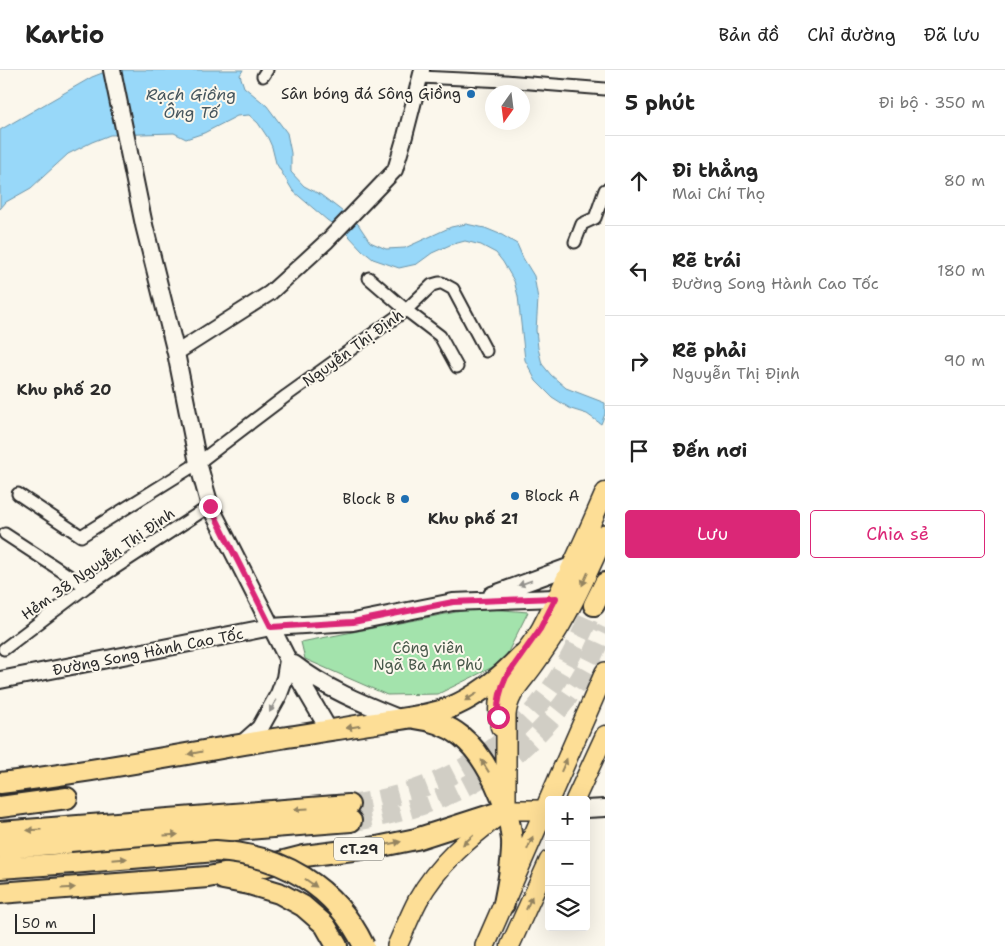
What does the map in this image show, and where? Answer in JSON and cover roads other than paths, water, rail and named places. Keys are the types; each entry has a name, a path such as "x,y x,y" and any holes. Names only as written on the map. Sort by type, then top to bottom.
{"highway":[{"path":"506,810 506,715 509,700 514,690 534,665 560,626 582,585 605,534"},
{"path":"594,605 605,582"},
{"path":"401,719 446,709 463,702 493,682 522,656"},
{"path":"552,796 605,672"},
{"path":"0,783 175,757 242,744 401,719 412,718 434,722 444,725 460,735 473,748 498,788 510,827 512,855 504,904"},
{"path":"0,807 67,798"},
{"path":"397,946 419,899 436,874 447,860 472,837 506,810 545,810"},
{"name":"CT.29","path":"0,893 208,877 261,868 304,856 376,847 416,839 506,810"},
{"path":"485,946 545,812"},
{"path":"0,848 70,835 350,813"},
{"path":"0,832 70,835"},
{"path":"0,868 200,852 248,855 293,871 319,889 342,911 364,946"},
{"path":"208,877 233,880 279,893 303,906 325,926 337,946"}],"main road":[{"path":"112,70 144,225 176,353 198,464 210,506 288,660 329,730"},
{"path":"506,749 498,717 500,692 506,677 540,629 605,492"},
{"name":"Đường Song Hành Cao Tốc","path":"475,602 571,566"},
{"name":"Đường Song Hành Cao Tốc","path":"0,680 271,627 353,622 453,602 556,598"},
{"path":"288,660 308,675 341,694 401,719"},
{"path":"242,744 260,728 279,694 285,678 288,660"},
{"path":"578,796 605,735"},
{"path":"590,809 605,808"},
{"path":"510,946 545,869"}],"street":[{"path":"176,353 270,293 327,241 395,170 421,74 506,76 605,89"},
{"path":"575,242 582,224 595,218 605,190"},
{"path":"370,278 406,310 440,336 457,367"},
{"name":"Nguyễn Thị Định","path":"18,494 81,536 198,464 286,396 406,310 432,285 446,284 452,289 486,351"},
{"name":"Hẻm 38 Nguyễn Thị Định","path":"4,649 86,587 210,506"},
{"path":"4,534 86,587"}],"water":[{"name":"Rạch Giồng Ông Tố","path":"110,70 243,70 240,75 244,87 267,106 287,133 291,153 291,172 304,186 321,195 358,224 370,242 386,249 405,248 451,227 466,224 485,228 517,244 534,276 538,299 536,330 542,364 566,388 605,403 605,414 601,424 587,414 571,409 552,397 536,381 525,360 518,296 514,281 496,253 481,245 465,241 432,253 417,264 399,268 373,259 347,234 327,220 293,191 276,163 268,138 258,123 249,115 237,116 204,133 186,139 174,133 110,135 68,154 31,188 6,202 0,209 0,130 92,77"}],"tunnel":[{"path":"349,805 381,800 440,780 467,766 492,749 516,729 538,706 557,680 572,653 594,605"},
{"path":"351,821 387,815 422,805 455,792 486,775 514,755 540,731 564,703 584,672 605,628"}],"place":[{"name":"Sân bóng đá Sông Giồng","path":"471,94"},
{"name":"Block A","path":"515,496"},
{"name":"Block B","path":"405,499"}],"district":[{"name":"Khu phố 20","path":"64,389"},
{"name":"Khu phố 21","path":"473,518"}],"park label":[{"name":"Công viên Ngã Ba An Phú","path":"428,656"}]}
